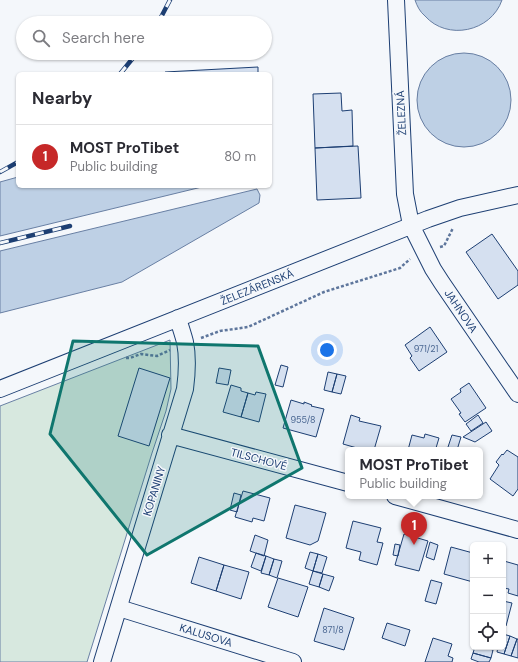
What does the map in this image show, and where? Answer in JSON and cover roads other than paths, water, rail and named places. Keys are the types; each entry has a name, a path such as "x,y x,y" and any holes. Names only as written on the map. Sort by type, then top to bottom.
{"street":[{"name":"ŽELEZNÁ","path":"396,0 405,194 411,226"},
{"name":"ŽELEZÁRENSKÁ","path":"0,389 449,211 518,195"},
{"name":"JAHNOVA","path":"411,226 442,283 518,394"},
{"name":"KOPANINY","path":"102,662 185,389 185,343 178,318"},
{"name":"TILSCHOVÉ","path":"170,435 345,482"},
{"path":"406,499 518,530"},
{"name":"KALUSOVA","path":"119,608 293,662"}],"water":[{"path":"415,0 502,0 496,11 488,20 479,26 456,30 445,29 434,24 422,13"},
{"path":"464,53 482,57 497,67 507,82 511,100 507,118 497,133 482,143 464,147 446,143 431,133 421,118 417,100 421,82 431,67 446,57"},
{"path":"16,178 16,188 198,188 0,236 0,182"},
{"path":"257,189 260,195 259,203 122,282 0,313 0,251"}],"railway":[{"path":"162,16 170,0"},
{"path":"122,72 131,60"},
{"path":"0,172 16,163"},
{"path":"0,243 70,226"}],"place":[{"name":"MOST ProTibet","path":"414,545"}]}
